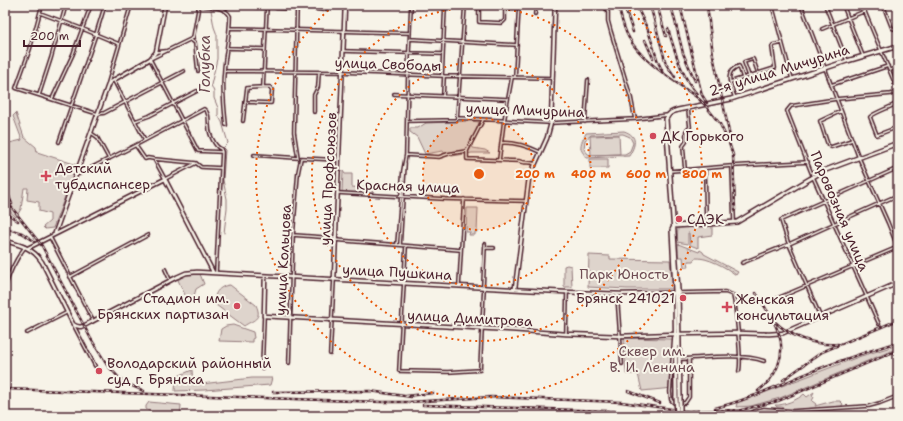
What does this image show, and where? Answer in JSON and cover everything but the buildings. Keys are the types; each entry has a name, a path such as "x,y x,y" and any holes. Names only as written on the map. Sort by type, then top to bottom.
{"main road":[{"name":"2-я улица Мичурина","path":"668,115 672,111 735,98 846,61 898,46"},
{"path":"668,115 666,119 674,226 677,293 676,334 680,416"},
{"path":"674,226 734,222 742,220 823,171 898,142"},
{"path":"676,334 679,359 677,416"}],"street":[{"path":"42,5 30,50 16,88 98,114 125,102 184,71"},
{"path":"39,95 66,5"},
{"path":"52,99 83,29 91,5"},
{"path":"59,142 105,5"},
{"path":"55,233 108,85 131,5"},
{"path":"150,59 156,52 165,5"},
{"path":"108,85 150,59 191,40 194,36 198,5 221,9 229,14 230,28 224,71 223,101 226,125"},
{"path":"221,9 230,5"},
{"path":"233,5 267,8"},
{"path":"263,88 267,5"},
{"path":"297,5 294,132 298,158"},
{"path":"312,5 315,9 324,10 329,8"},
{"name":"улица Профсоюзов","path":"330,354 340,160 345,5"},
{"path":"399,246 403,170 406,155 411,5"},
{"path":"443,96 442,54 445,5"},
{"path":"457,118 465,5"},
{"path":"479,5 479,22 502,23 505,20 505,5"},
{"path":"515,77 519,5"},
{"path":"535,14 536,5"},
{"path":"514,288 529,178 548,138 551,123 555,5"},
{"path":"772,5 792,79"},
{"path":"778,298 898,247 859,158 801,5"},
{"path":"825,5 846,61"},
{"path":"843,5 863,56"},
{"path":"836,99 891,94 898,91 862,5"},
{"path":"883,5 892,28 898,30"},
{"path":"605,7 608,12 611,32 631,98 634,119"},
{"path":"276,8 297,9"},
{"path":"822,29 865,11"},
{"path":"40,13 119,44"},
{"path":"230,28 410,33"},
{"path":"410,39 517,45"},
{"path":"191,40 195,43 198,71"},
{"path":"730,82 775,68 772,47 773,45 782,43"},
{"path":"228,48 265,49"},
{"path":"156,52 162,50 168,51"},
{"path":"343,51 442,54"},
{"path":"150,59 198,151 222,152"},
{"path":"749,76 744,62 753,59 758,73"},
{"path":"735,98 729,73 733,67 739,66 743,78"},
{"path":"831,85 888,66"},
{"path":"889,71 898,68"},
{"name":"улица Свободы","path":"224,71 343,72 552,78"},
{"path":"314,112 314,95 318,87 319,72"},
{"path":"499,160 507,99 512,77"},
{"path":"586,122 588,80"},
{"path":"114,81 145,140"},
{"path":"243,121 245,102 247,88 270,87 272,90 271,103 245,102"},
{"path":"135,121 149,116 196,91"},
{"path":"394,94 507,99"},
{"name":"Паровозная улица","path":"836,99 790,106 787,111 813,177 879,324"},
{"path":"898,103 872,115 870,118 877,135 898,127"},
{"path":"685,170 683,146 686,142 686,131 690,127 687,108"},
{"path":"76,174 79,174 109,159 205,109 207,111 210,130 216,146 221,149 222,152 214,273"},
{"path":"841,111 820,121 828,145 831,147 852,140"},
{"name":"улица Мичурина","path":"407,121 456,120 457,118 551,123 634,119 668,115"},
{"path":"483,120 467,151 467,159 519,161 527,163 531,162 535,164"},
{"path":"91,133 97,137 109,159"},
{"path":"501,143 527,147 541,152"},
{"path":"136,145 145,159 148,158 196,163 201,167 221,168"},
{"path":"406,155 439,157 467,151"},
{"path":"254,155 340,160"},
{"name":"улица Кольцова","path":"289,363 293,235 298,173 301,158"},
{"path":"154,159 214,273"},
{"path":"399,246 404,197 405,161"},
{"path":"670,171 808,162"},
{"path":"5,288 7,279 19,255 26,247 196,163"},
{"path":"732,166 734,222"},
{"path":"820,316 789,244 781,221 782,218 898,168"},
{"path":"705,169 706,224"},
{"name":"Красная улица","path":"338,193 445,199 526,201"},
{"path":"742,263 789,244 878,202 898,195"},
{"path":"459,286 464,199"},
{"path":"70,277 148,235"},
{"path":"293,235 399,246 461,250"},
{"path":"50,236 92,321"},
{"path":"5,241 26,247 37,255 95,366"},
{"path":"406,246 399,371 454,372 480,370 485,244"},
{"path":"485,248 494,248"},
{"path":"165,269 170,281"},
{"name":"улица Пушкина","path":"79,327 186,273 197,272 617,294 725,292 733,295 738,333"},
{"path":"262,368 265,276"},
{"name":"улица Димитрова","path":"264,316 620,336 738,333 779,334 898,283"},
{"path":"566,334 567,292"},
{"path":"617,294 622,364"},
{"path":"27,333 67,312"},
{"path":"73,324 79,327 77,333"},
{"path":"738,333 739,371"},
{"path":"676,334 670,375 670,398 674,403 685,403 688,401 689,358"},
{"path":"679,359 739,357 754,358 764,361"},
{"path":"747,416 764,409 793,411 869,406 898,396"}],"green space":[{"path":"16,113 24,137 36,147 37,152 77,165 53,228 45,229 43,227 50,221 50,214 39,211 39,202 27,200 28,188 24,188 21,209 16,217 5,207 5,144 22,140 13,116"},
{"path":"479,122 472,145 473,148 485,150 490,153 472,153 452,156 445,154 443,151 425,154 417,137 410,132 410,128 418,128 426,123"},
{"path":"624,131 629,133 634,138 633,149 629,156 586,158 581,150 581,147 586,133","holes":["623,134 630,137 633,143 630,151 625,154 591,155 584,149 585,140 591,135"]},
{"path":"619,135 620,154 591,155 590,136"},
{"path":"590,159 608,159 608,168 590,168"},
{"path":"343,171 345,174 352,174 352,187 365,188 373,191 373,194 342,192"},
{"path":"467,208 478,208 477,232 475,232 475,235 469,235 470,232 466,232"},
{"path":"712,225 712,235 698,237 698,248 690,245 689,233 688,244 677,242 678,227 704,227"},
{"path":"678,244 699,252 700,250 704,254 738,272 736,275 716,263 700,258 695,258 693,261 688,261 689,267 684,267 683,257 678,257"},
{"name":"Парк Юность","path":"589,255 610,256 610,259 670,260 673,289 588,287"},
{"path":"564,266 571,266 572,287 564,287"},
{"path":"199,273 204,284 196,289 194,296 187,299 178,280 185,275"},
{"name":"Стадион им. Брянских партизан","path":"230,285 256,305 258,310 256,319 244,326 216,305 215,297 217,291"},
{"path":"233,325 253,332 254,338 252,339 252,342 219,341 221,329 226,326"},
{"name":"Сквер им. В. И. Ленина","path":"624,338 673,339 673,388 642,391 638,374 626,374"},
{"path":"898,345 898,348 780,398 751,406 736,407 737,403 861,356"},
{"path":"192,370 193,385 252,378 272,378 270,385 175,391 176,377"},
{"path":"814,392 812,401 816,404 815,406 833,401 840,401 843,404 841,407 787,410 775,405 791,402 804,394 807,397"},
{"path":"149,402 181,405 180,416 156,416 146,409"}],"waterway":[{"name":"Голубка","path":"211,10 217,35 217,59 211,85 218,108 218,115 222,122 228,143 223,148 225,150 223,180 227,199 224,233"}],"railway":[{"path":"618,5 625,30 635,47 651,63 699,99 720,124 733,155 735,210"},
{"path":"624,5 633,32"},
{"path":"636,5 648,30 662,70"},
{"path":"650,5 666,64 675,77"},
{"path":"657,5 666,36"},
{"path":"671,5 683,53 695,81"},
{"path":"680,5 702,95 707,103"},
{"path":"707,5 713,55 730,137"},
{"path":"668,29 683,71 691,87 697,94"},
{"path":"645,40 653,58"},
{"path":"5,186 12,204"},
{"path":"5,199 42,246 91,339 107,365 123,382 144,391"},
{"path":"5,212 18,221"},
{"path":"5,228 22,233 34,241"},
{"path":"756,293 777,328 781,342 778,366 770,380 758,391"},
{"path":"783,380 822,352 898,320"},
{"path":"774,321 788,332 812,342 821,344 838,344"},
{"path":"715,408 753,396 834,363 898,342"},
{"path":"5,389 382,402 409,402 491,397 621,402 686,411 741,410 778,401 898,350"},
{"path":"273,392 370,391 411,397"},
{"path":"628,391 660,403"},
{"path":"406,396 433,393"},
{"path":"423,405 669,413"}],"place":[{"name":"ДК Горького","path":"653,136"},
{"name":"Детский тубдиспансер","path":"46,176"},
{"name":"СДЭК","path":"679,219"},
{"name":"Брянск 241021","path":"683,298"},
{"name":"Стадион им. Брянских партизан","path":"237,306"},
{"name":"Женская консультация","path":"727,307"},
{"name":"Володарский районный суд г. Брянска","path":"99,371"}]}
